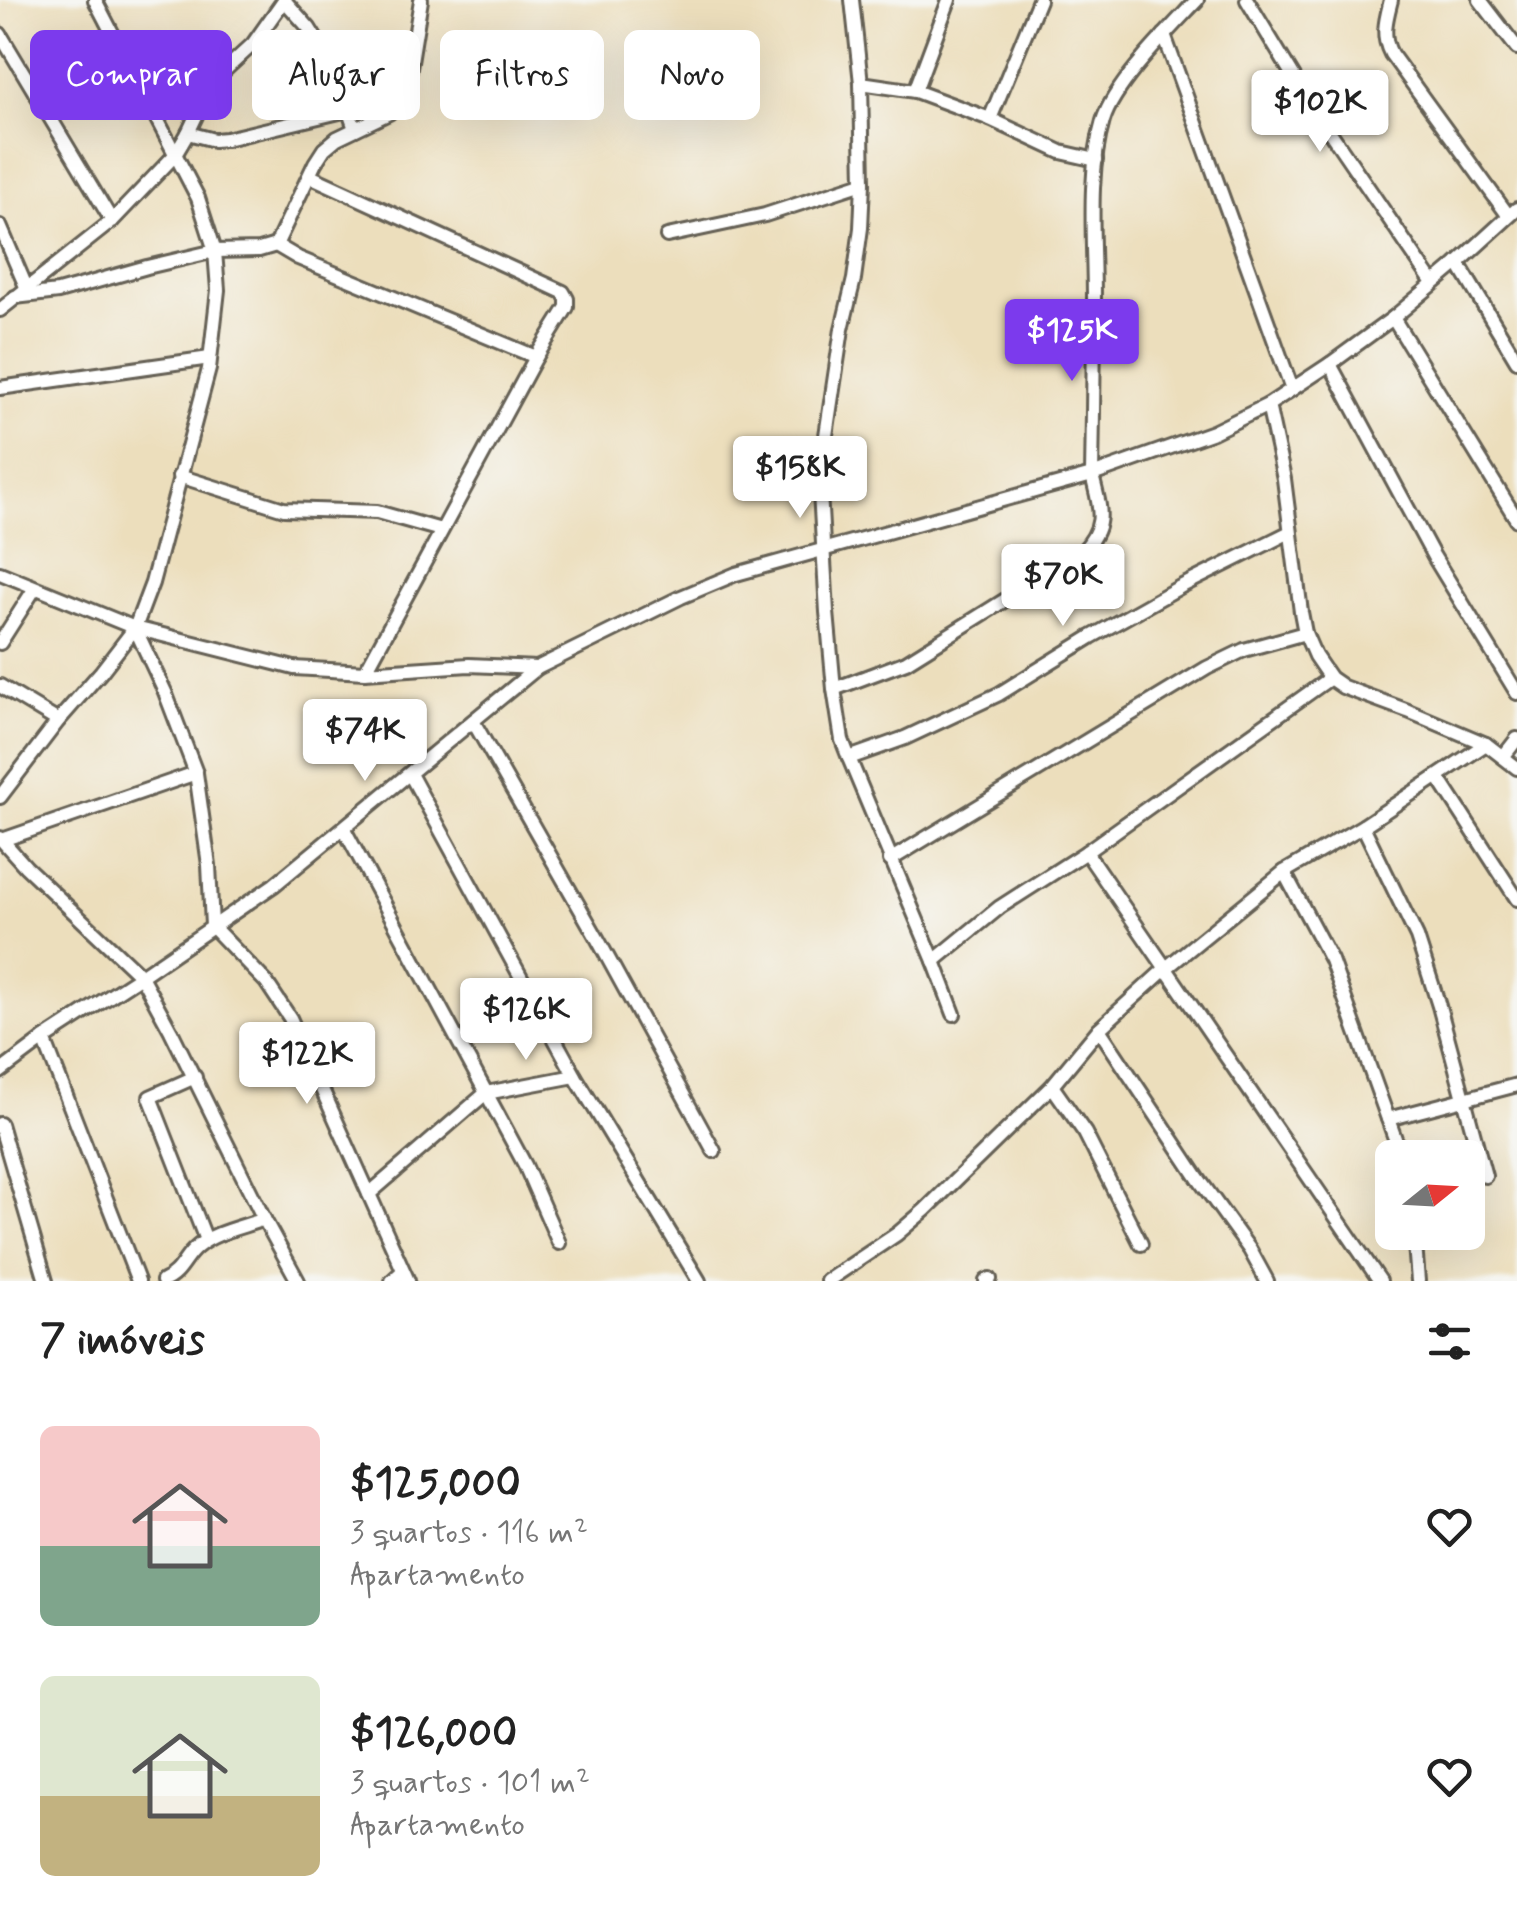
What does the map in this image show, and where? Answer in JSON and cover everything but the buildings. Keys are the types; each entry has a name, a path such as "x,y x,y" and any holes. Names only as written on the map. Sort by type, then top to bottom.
{"street":[{"path":"0,798 134,628 152,583 210,358 218,290 215,252 198,198 95,0"},
{"path":"263,30 284,0 309,30"},
{"path":"276,246 324,150 337,138 389,113 402,101 421,0"},
{"path":"852,0 861,83 863,182 858,257 842,329 820,492 834,689 842,740 954,1014"},
{"path":"914,91 949,0"},
{"path":"990,119 1039,0"},
{"path":"834,689 906,662 1082,552 1100,528 1092,476 1096,160 1104,119 1119,90 1197,0"},
{"path":"1247,0 1304,94 1433,283"},
{"path":"0,1072 274,885 536,668 736,574 1092,476 1213,432 1268,405 1393,318 1513,212 1391,54 1384,29 1392,0"},
{"path":"1480,0 1517,48"},
{"path":"0,34 112,221"},
{"path":"1164,36 1292,389"},
{"path":"0,310 112,221 174,155 212,82 252,45"},
{"path":"861,83 914,91 990,119 1061,152 1096,160"},
{"path":"188,133 226,140 307,120"},
{"path":"352,120 355,129"},
{"path":"310,176 564,292 568,299 365,672"},
{"path":"667,236 764,215 863,182"},
{"path":"0,226 21,293"},
{"path":"21,293 58,292 215,252 276,246 536,358"},
{"path":"1458,263 1517,361"},
{"path":"1393,318 1517,520"},
{"path":"0,388 210,358"},
{"path":"1330,364 1434,556 1517,693"},
{"path":"1268,405 1284,479 1306,634 1330,678 1343,688 1408,710 1486,744 1517,768"},
{"path":"180,476 284,509 378,512 441,530"},
{"path":"849,758 904,738 999,694 1180,587 1290,532"},
{"path":"0,573 134,628 294,668 365,672 469,665 536,668"},
{"path":"0,644 34,588"},
{"path":"134,628 165,692 196,773 209,866 212,926 266,982 290,1018 406,1276 392,1281"},
{"path":"890,860 1207,668 1244,650 1306,634"},
{"path":"934,961 1000,908 1086,852 1330,678"},
{"path":"0,686 58,721"},
{"path":"473,721 714,1151"},
{"path":"1503,757 1517,739"},
{"path":"827,1281 897,1234 925,1210 1052,1086 1100,1029 1284,872 1364,826 1486,744"},
{"path":"196,773 1,839 141,976 298,1281"},
{"path":"410,774 574,1076 699,1281"},
{"path":"1438,777 1517,899"},
{"path":"1364,826 1417,938 1440,1006 1476,1140"},
{"path":"344,829 525,1166 559,1243"},
{"path":"1086,852 1380,1281"},
{"path":"1284,872 1331,960 1396,1140"},
{"path":"1100,1029 1267,1281"},
{"path":"44,1039 138,1281"},
{"path":"369,1194 486,1092 574,1076"},
{"path":"195,1077 150,1097 206,1240"},
{"path":"1388,1119 1517,1085"},
{"path":"1052,1086 1085,1133 1141,1244"},
{"path":"0,1124 46,1281"},
{"path":"164,1281 178,1272 195,1248 206,1240 264,1219"},
{"path":"1415,1250 1418,1281"}]}
